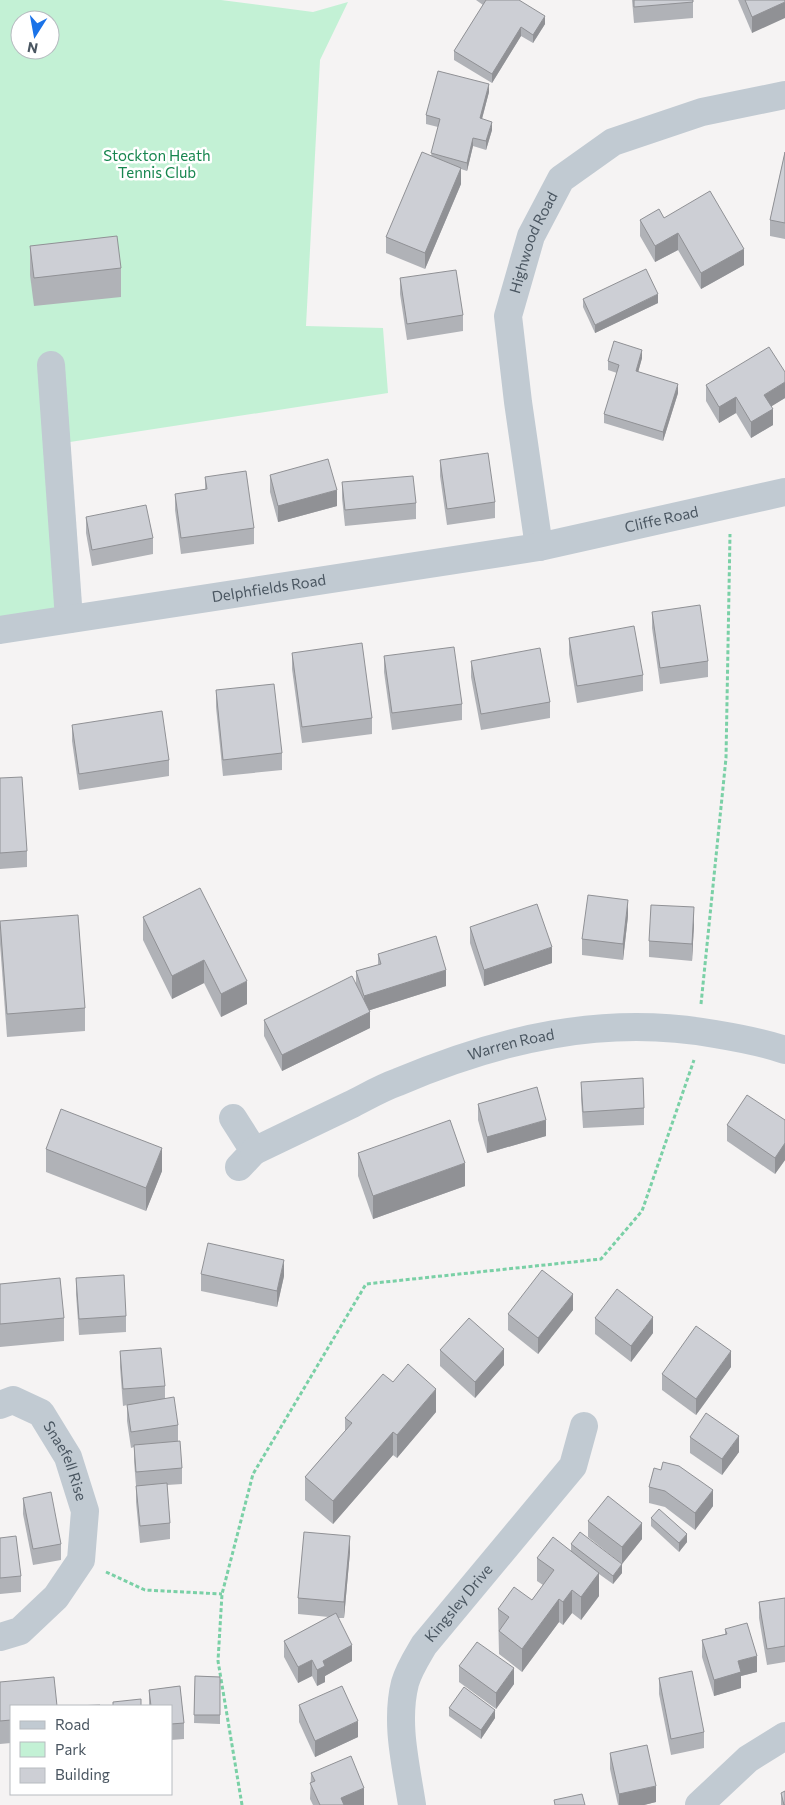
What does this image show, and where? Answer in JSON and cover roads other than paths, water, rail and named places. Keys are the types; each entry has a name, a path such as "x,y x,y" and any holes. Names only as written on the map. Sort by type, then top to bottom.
{"street":[{"name":"Highwood Road","path":"539,548 508,316 531,236 561,179 613,142 702,112 785,95"},
{"path":"51,365 69,619"},
{"name":"Cliffe Road","path":"539,548 785,492"},
{"name":"Delphfields Road","path":"0,630 539,548"},
{"name":"Warren Road","path":"233,1118 247,1159 396,1082 437,1066 489,1049 546,1035 586,1029 626,1026 698,1031 767,1044 785,1050"},
{"name":"Snaefell Rise","path":"0,1405 13,1400 41,1413 68,1457 85,1511 81,1560 56,1597 20,1631 0,1637"},
{"name":"Kingsley Drive","path":"412,1805 401,1718 406,1682 412,1666 424,1645 573,1466 584,1426"},
{"path":"699,1805 748,1759 785,1736"}],"park label":[{"name":"Stockton Heath Tennis Club","path":"157,164"}]}
